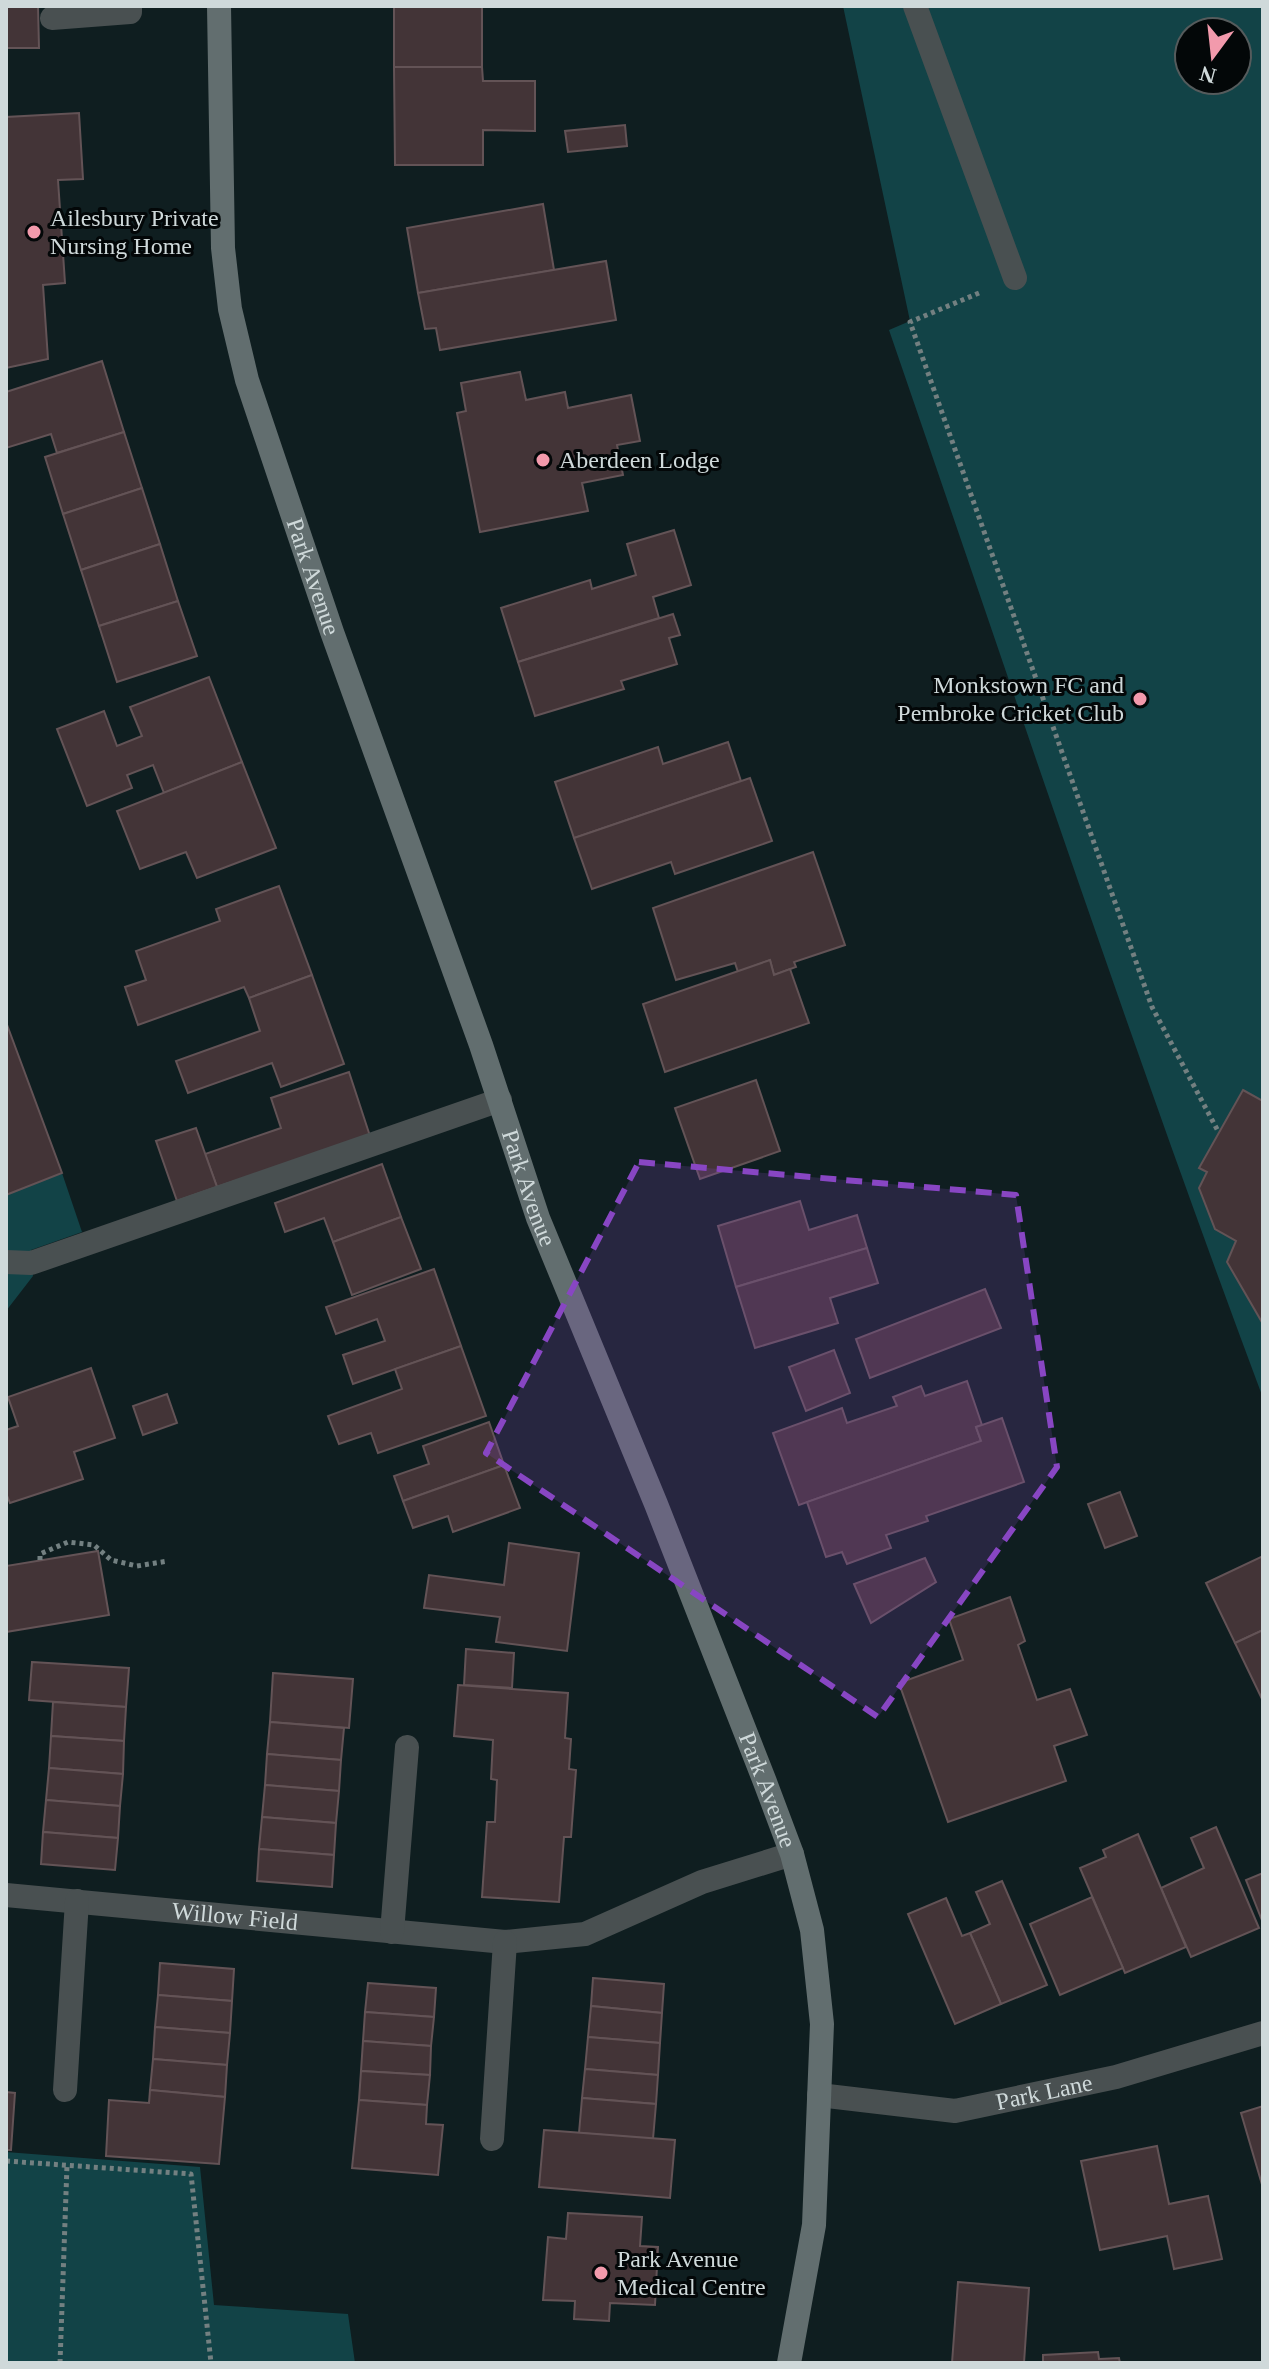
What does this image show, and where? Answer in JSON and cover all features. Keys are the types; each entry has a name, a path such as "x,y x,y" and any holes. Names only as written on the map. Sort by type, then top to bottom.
{"street":[{"path":"52,18 130,12 130,6"},
{"name":"Park Avenue","path":"219,6 223,248 230,309 247,380 332,632 500,1100 538,1218 656,1504 792,1854 812,1930 822,2024 814,2225 789,2363"},
{"path":"915,6 1015,278"},
{"path":"6,1262 31,1263 500,1100"},
{"path":"392,1932 407,1747"},
{"name":"Willow Field","path":"6,1895 505,1942 585,1934 702,1882 792,1854"},
{"path":"65,2090 77,1901"},
{"path":"492,2139 505,1942"},
{"name":"Park Lane","path":"819,2095 955,2111 1116,2077 1263,2033"}],"path":[{"path":"1015,278 910,322 1152,1007 1219,1133"},
{"path":"40,1560 40,1554 68,1542 94,1545 111,1560 137,1566 168,1561"},
{"path":"6,2161 191,2174 211,2363"},
{"path":"60,2363 67,2165"}],"highlighted area":[{"path":"639,1162 1016,1195 1057,1467 878,1717 486,1453"}],"shaded area":[{"name":"Monkstown FC and Pembroke Cricket Club","path":"843,6 1263,6 1263,1398 1119,999 889,330 910,321"},
{"path":"6,1022 82,1232 31,1250 33,1276 6,1311"},
{"path":"6,2152 200,2167 214,2305 348,2314 355,2363 6,2363"}],"building":[{"path":"6,6 38,6 39,48 6,48"},
{"path":"394,6 482,6 482,67 394,67"},
{"path":"394,67 482,67 483,81 535,81 535,131 483,130 483,165 395,165"},
{"name":"Ailesbury Private Nursing Home","path":"79,113 83,179 58,180 65,283 43,285 48,359 6,368 6,117"},
{"path":"625,125 627,146 568,152 565,131"},
{"path":"543,204 554,270 418,293 407,228"},
{"path":"606,261 616,320 440,350 436,328 425,329 418,293"},
{"path":"102,361 124,432 57,453 51,434 6,448 6,392"},
{"name":"Aberdeen Lodge","path":"520,372 526,400 565,392 568,408 631,395 640,441 617,445 623,475 582,483 588,511 480,532 457,413 466,411 461,383"},
{"path":"124,432 142,488 63,514 45,457"},
{"path":"142,488 160,544 81,570 63,514"},
{"path":"674,530 691,585 653,597 659,618 518,662 501,608 590,580 592,589 636,575 627,544"},
{"path":"160,544 178,601 99,626 81,570"},
{"path":"178,601 197,656 117,682 99,626"},
{"path":"673,614 680,635 669,638 677,664 621,681 624,689 535,716 518,662"},
{"path":"209,677 242,762 164,793 153,765 127,775 132,788 87,806 57,729 104,711 117,746 142,736 130,707"},
{"path":"728,742 741,781 574,838 555,782 658,747 663,764"},
{"path":"242,762 276,848 197,878 186,852 140,869 117,811"},
{"path":"750,778 772,841 675,874 671,862 592,889 574,838"},
{"path":"813,852 845,945 794,962 796,967 774,975 770,960 738,972 735,963 676,980 653,908"},
{"path":"279,886 312,975 249,998 244,987 138,1025 125,987 146,980 136,951 220,921 216,909"},
{"path":"770,960 774,975 790,969 809,1023 665,1072 643,1004"},
{"path":"312,975 344,1064 281,1087 272,1063 188,1093 176,1061 260,1031 249,998"},
{"path":"6,1022 62,1173 6,1195"},
{"path":"349,1072 370,1136 217,1187 205,1154 281,1128 271,1098"},
{"path":"756,1080 780,1151 700,1179 675,1108"},
{"path":"1243,1090 1263,1101 1263,1324 1227,1262 1236,1241 1215,1229 1199,1188 1207,1172 1199,1168"},
{"path":"196,1128 217,1187 177,1201 156,1141"},
{"path":"382,1164 401,1217 333,1242 324,1218 285,1232 275,1203"},
{"path":"800,1201 809,1230 857,1215 867,1248 736,1287 718,1226"},
{"path":"401,1217 421,1269 352,1295 333,1242"},
{"path":"867,1248 878,1283 830,1298 838,1323 755,1348 736,1287"},
{"path":"434,1269 461,1346 353,1384 343,1355 385,1341 377,1319 336,1334 326,1307"},
{"path":"985,1289 1001,1328 870,1378 856,1339"},
{"path":"461,1346 486,1416 378,1453 371,1433 339,1444 328,1416 402,1389 395,1369"},
{"path":"834,1350 850,1393 806,1411 789,1367"},
{"path":"91,1368 115,1438 74,1452 83,1479 10,1503 6,1493 6,1430 18,1426 8,1397"},
{"path":"967,1381 982,1425 976,1427 981,1441 799,1505 773,1433 842,1408 847,1423 897,1406 893,1397 921,1386 925,1396"},
{"path":"167,1394 177,1423 143,1435 133,1406"},
{"path":"1002,1418 1024,1482 926,1516 928,1521 886,1535 891,1548 847,1564 842,1552 826,1557 807,1502 981,1441 976,1427"},
{"path":"489,1422 504,1465 403,1501 394,1476 429,1464 423,1446"},
{"path":"504,1465 520,1508 453,1532 448,1516 413,1528 403,1501"},
{"path":"1120,1492 1137,1536 1105,1548 1088,1504"},
{"path":"509,1543 579,1553 567,1651 496,1642 500,1617 424,1608 429,1575 504,1585"},
{"path":"98,1551 109,1615 6,1632 6,1566"},
{"path":"1263,1556 1263,1630 1235,1643 1206,1583"},
{"path":"925,1558 936,1582 871,1623 854,1584"},
{"path":"1010,1597 1025,1641 1018,1645 1037,1700 1070,1689 1087,1735 1054,1746 1066,1781 948,1822 899,1683 963,1660 949,1619"},
{"path":"1263,1630 1263,1701 1235,1643"},
{"path":"466,1649 514,1653 512,1688 464,1685"},
{"path":"32,1662 129,1668 126,1707 29,1700"},
{"path":"273,1673 353,1679 349,1728 270,1722"},
{"path":"458,1685 568,1693 565,1738 571,1739 569,1769 576,1770 571,1837 564,1837 559,1902 482,1897 487,1822 495,1822 497,1780 491,1779 493,1740 454,1736"},
{"path":"53,1702 126,1707 124,1741 51,1736"},
{"path":"270,1722 344,1728 341,1760 267,1754"},
{"path":"51,1736 124,1741 123,1774 49,1768"},
{"path":"267,1754 341,1760 339,1791 265,1785"},
{"path":"49,1768 123,1774 120,1806 46,1800"},
{"path":"265,1785 339,1791 336,1823 262,1817"},
{"path":"46,1800 120,1806 118,1838 43,1832"},
{"path":"262,1817 336,1823 334,1855 259,1849"},
{"path":"1216,1827 1259,1928 1191,1957 1161,1888 1204,1868 1191,1838"},
{"path":"43,1832 118,1838 115,1870 41,1864"},
{"path":"1138,1834 1186,1947 1125,1973 1080,1868 1106,1857 1103,1850"},
{"path":"259,1849 334,1855 332,1887 257,1881"},
{"path":"1263,1873 1263,1923 1246,1880"},
{"path":"1002,1881 1047,1985 1001,2004 970,1933 990,1924 976,1892"},
{"path":"1092,1897 1123,1968 1060,1995 1030,1924"},
{"path":"946,1898 962,1936 970,1933 1001,2004 955,2024 908,1914"},
{"path":"160,1963 234,1969 232,2001 158,1995"},
{"path":"593,1978 664,1984 662,2013 591,2006"},
{"path":"368,1983 436,1988 434,2017 365,2012"},
{"path":"158,1995 232,2001 230,2033 155,2027"},
{"path":"591,2006 662,2013 660,2043 588,2037"},
{"path":"365,2012 434,2017 431,2046 363,2041"},
{"path":"155,2027 230,2033 227,2065 153,2059"},
{"path":"588,2037 660,2043 658,2075 585,2069"},
{"path":"363,2041 431,2046 430,2075 361,2071"},
{"path":"153,2059 227,2065 225,2097 150,2090"},
{"path":"585,2069 658,2075 656,2104 582,2098"},
{"path":"361,2071 430,2075 427,2105 359,2100"},
{"path":"150,2090 225,2097 219,2164 106,2156 109,2100 149,2103"},
{"path":"6,2092 15,2093 11,2150 6,2150"},
{"path":"582,2098 656,2104 653,2139 579,2133"},
{"path":"359,2100 427,2105 426,2124 443,2125 438,2175 352,2168"},
{"path":"1263,2106 1263,2188 1241,2113"},
{"path":"544,2130 675,2140 670,2198 539,2187"},
{"path":"1157,2146 1169,2204 1208,2196 1222,2259 1174,2269 1167,2236 1100,2250 1081,2161"},
{"name":"Park Avenue Medical Centre","path":"568,2213 642,2217 640,2246 658,2247 655,2305 610,2303 609,2321 574,2319 575,2301 543,2300 548,2237 566,2239"},
{"path":"958,2282 1029,2288 1024,2363 952,2363"},
{"path":"1098,2352 1099,2359 1119,2358 1120,2363 1043,2363 1043,2355"}],"place":[{"name":"Ailesbury Private Nursing Home","path":"34,232"},
{"name":"Aberdeen Lodge","path":"543,460"},
{"name":"Monkstown FC and Pembroke Cricket Club","path":"1140,699"},
{"name":"Park Avenue Medical Centre","path":"601,2273"}]}
